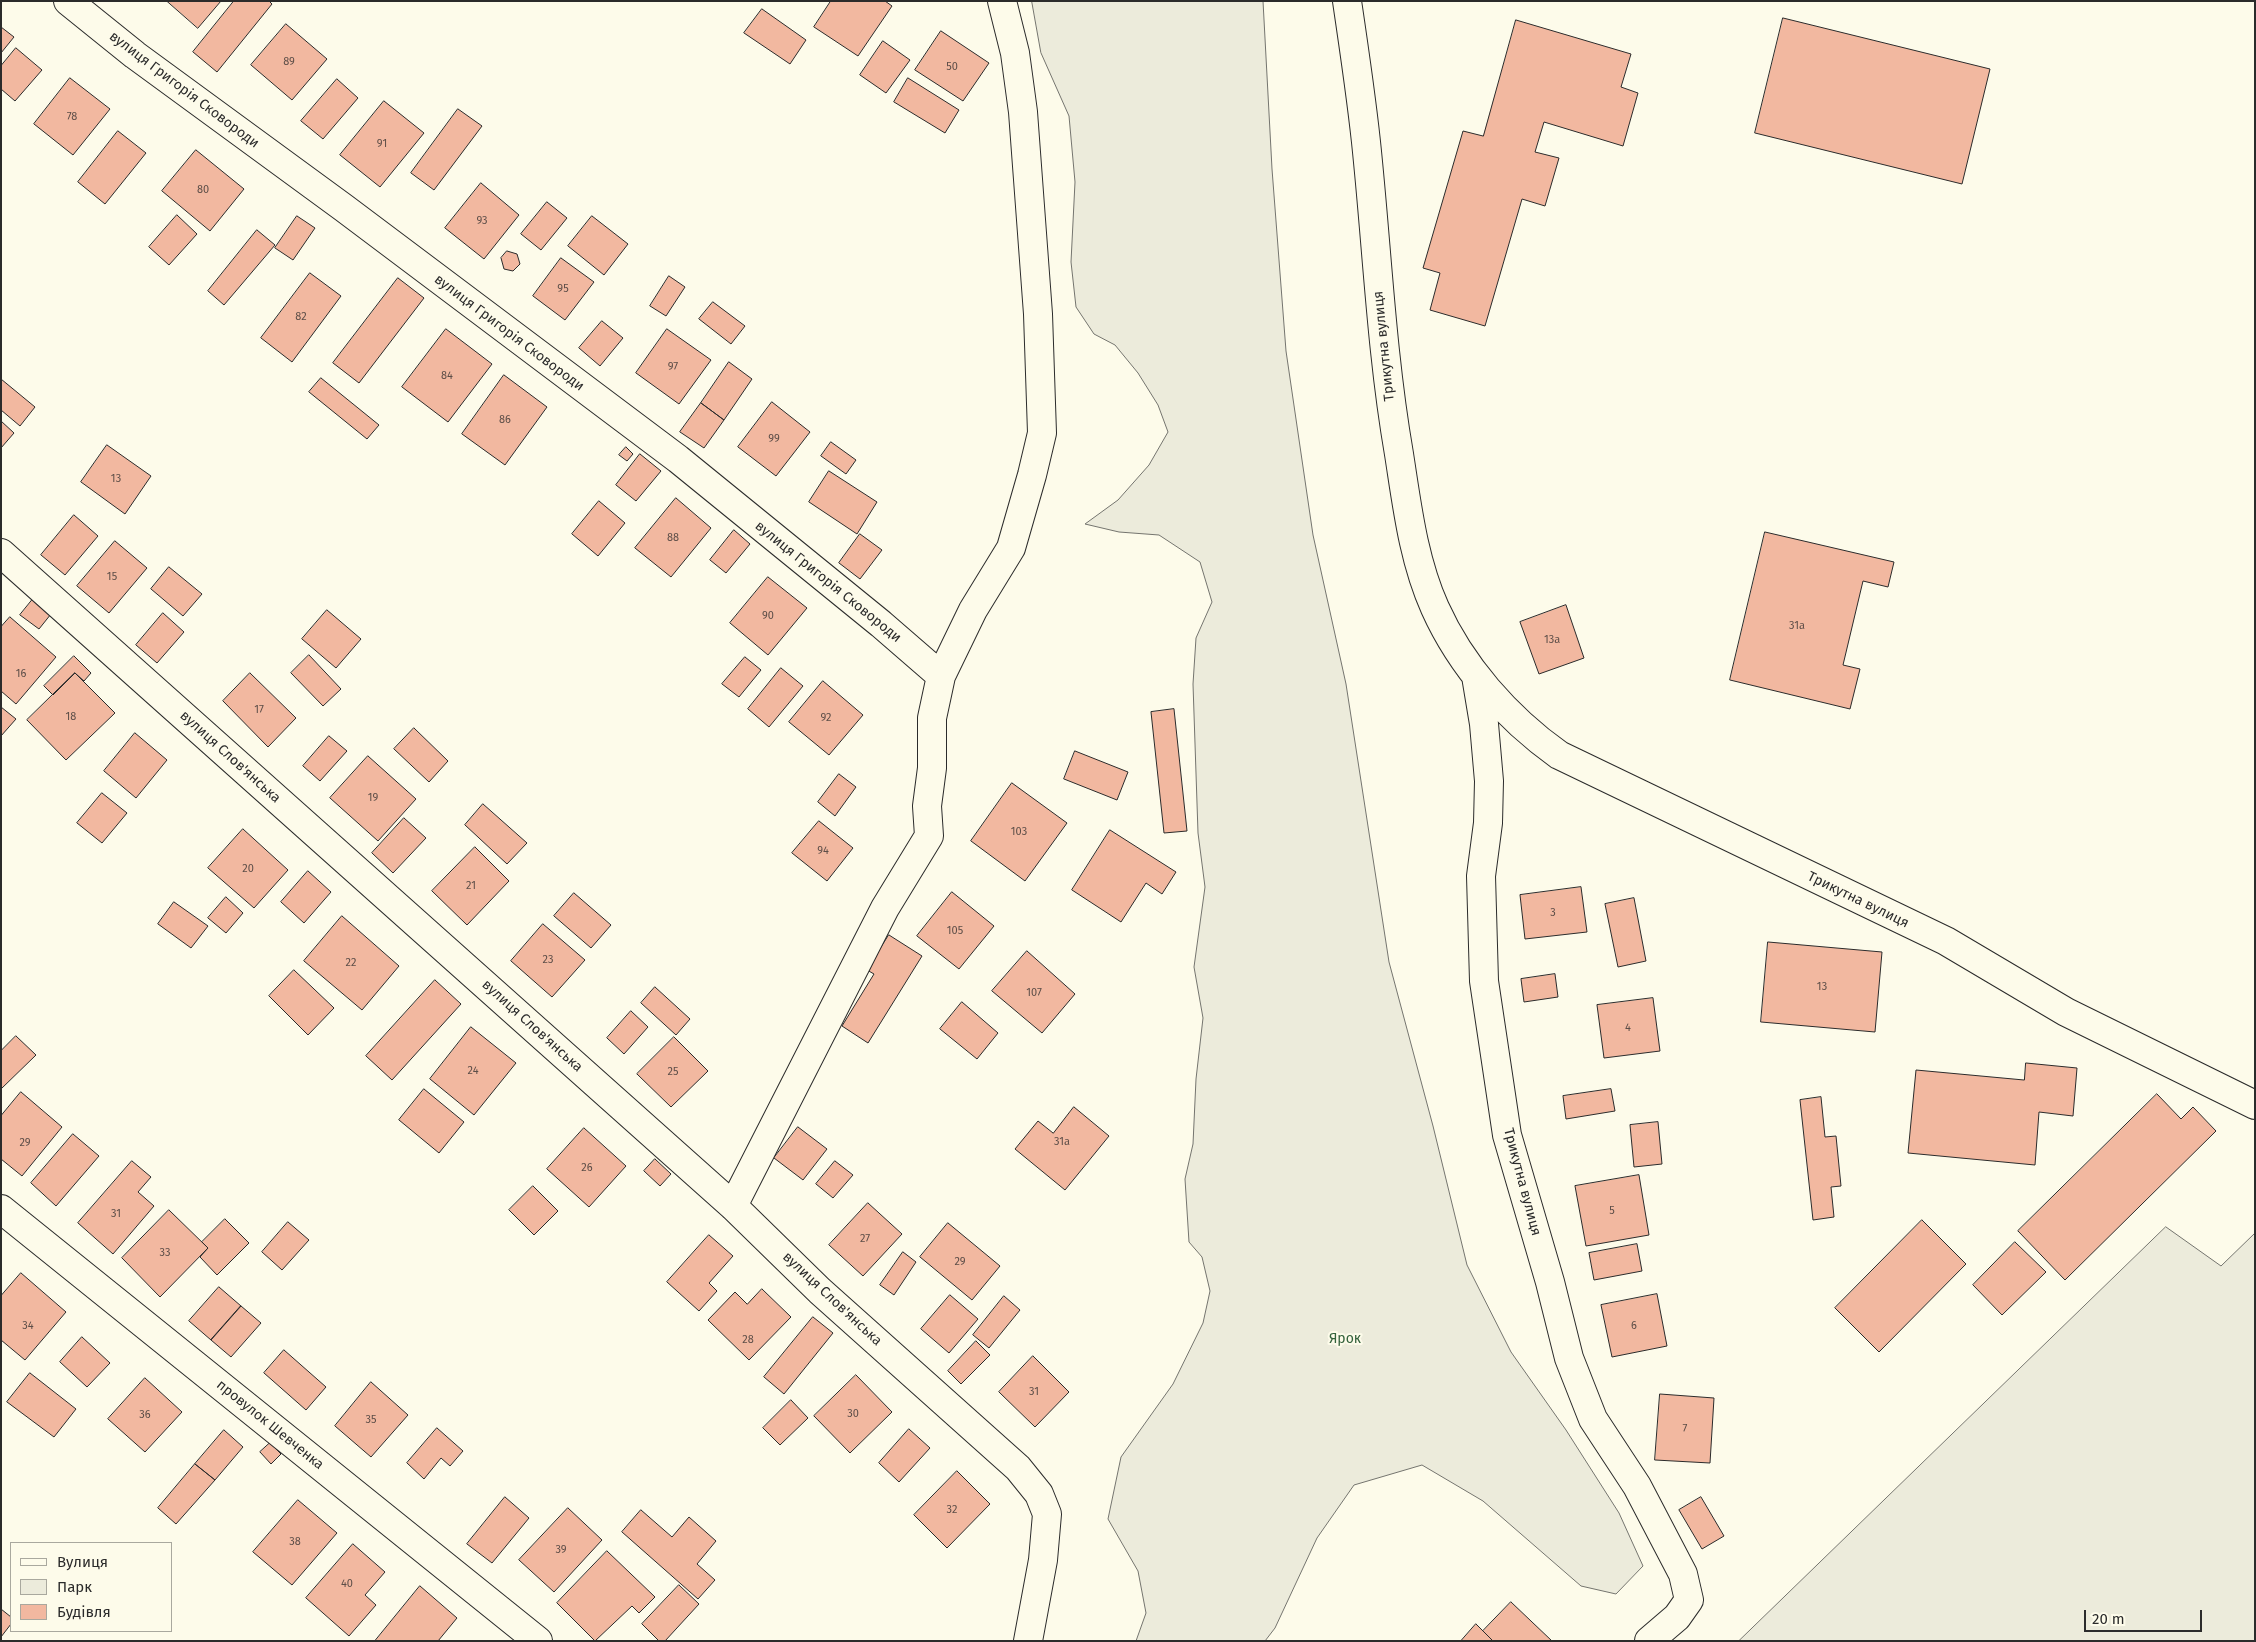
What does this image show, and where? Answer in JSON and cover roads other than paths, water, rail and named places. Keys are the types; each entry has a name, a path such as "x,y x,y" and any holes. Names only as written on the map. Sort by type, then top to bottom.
{"street":[{"name":"вулиця Григорія Сковороди","path":"68,1 135,55 344,208 678,459 882,624 941,676"},
{"path":"734,1206 885,908 929,836 927,806 932,768 932,718 941,676 973,610 1011,548 1023,512 1042,433 1038,314 1023,112 1015,53 1002,1"},
{"name":"Трикутна вулиця","path":"1348,1 1366,142 1390,403 1418,564 1439,615 1454,645 1476,676 1537,739 1559,755 1946,941 2066,1012 2255,1105"},
{"name":"вулиця Слов'янська","path":"1,552 734,1206 820,1291 1018,1468 1040,1494 1047,1514 1044,1560 1028,1641"},
{"name":"Трикутна вулиця","path":"1476,676 1484,724 1489,781 1488,823 1481,876 1484,981 1508,1135 1550,1282 1569,1358 1594,1419 1636,1486 1683,1574 1689,1600 1677,1616 1649,1641"},
{"name":"провулок Шевченка","path":"1,1209 538,1641"}],"park label":[{"name":"Ярок","path":"1345,1339"}]}
